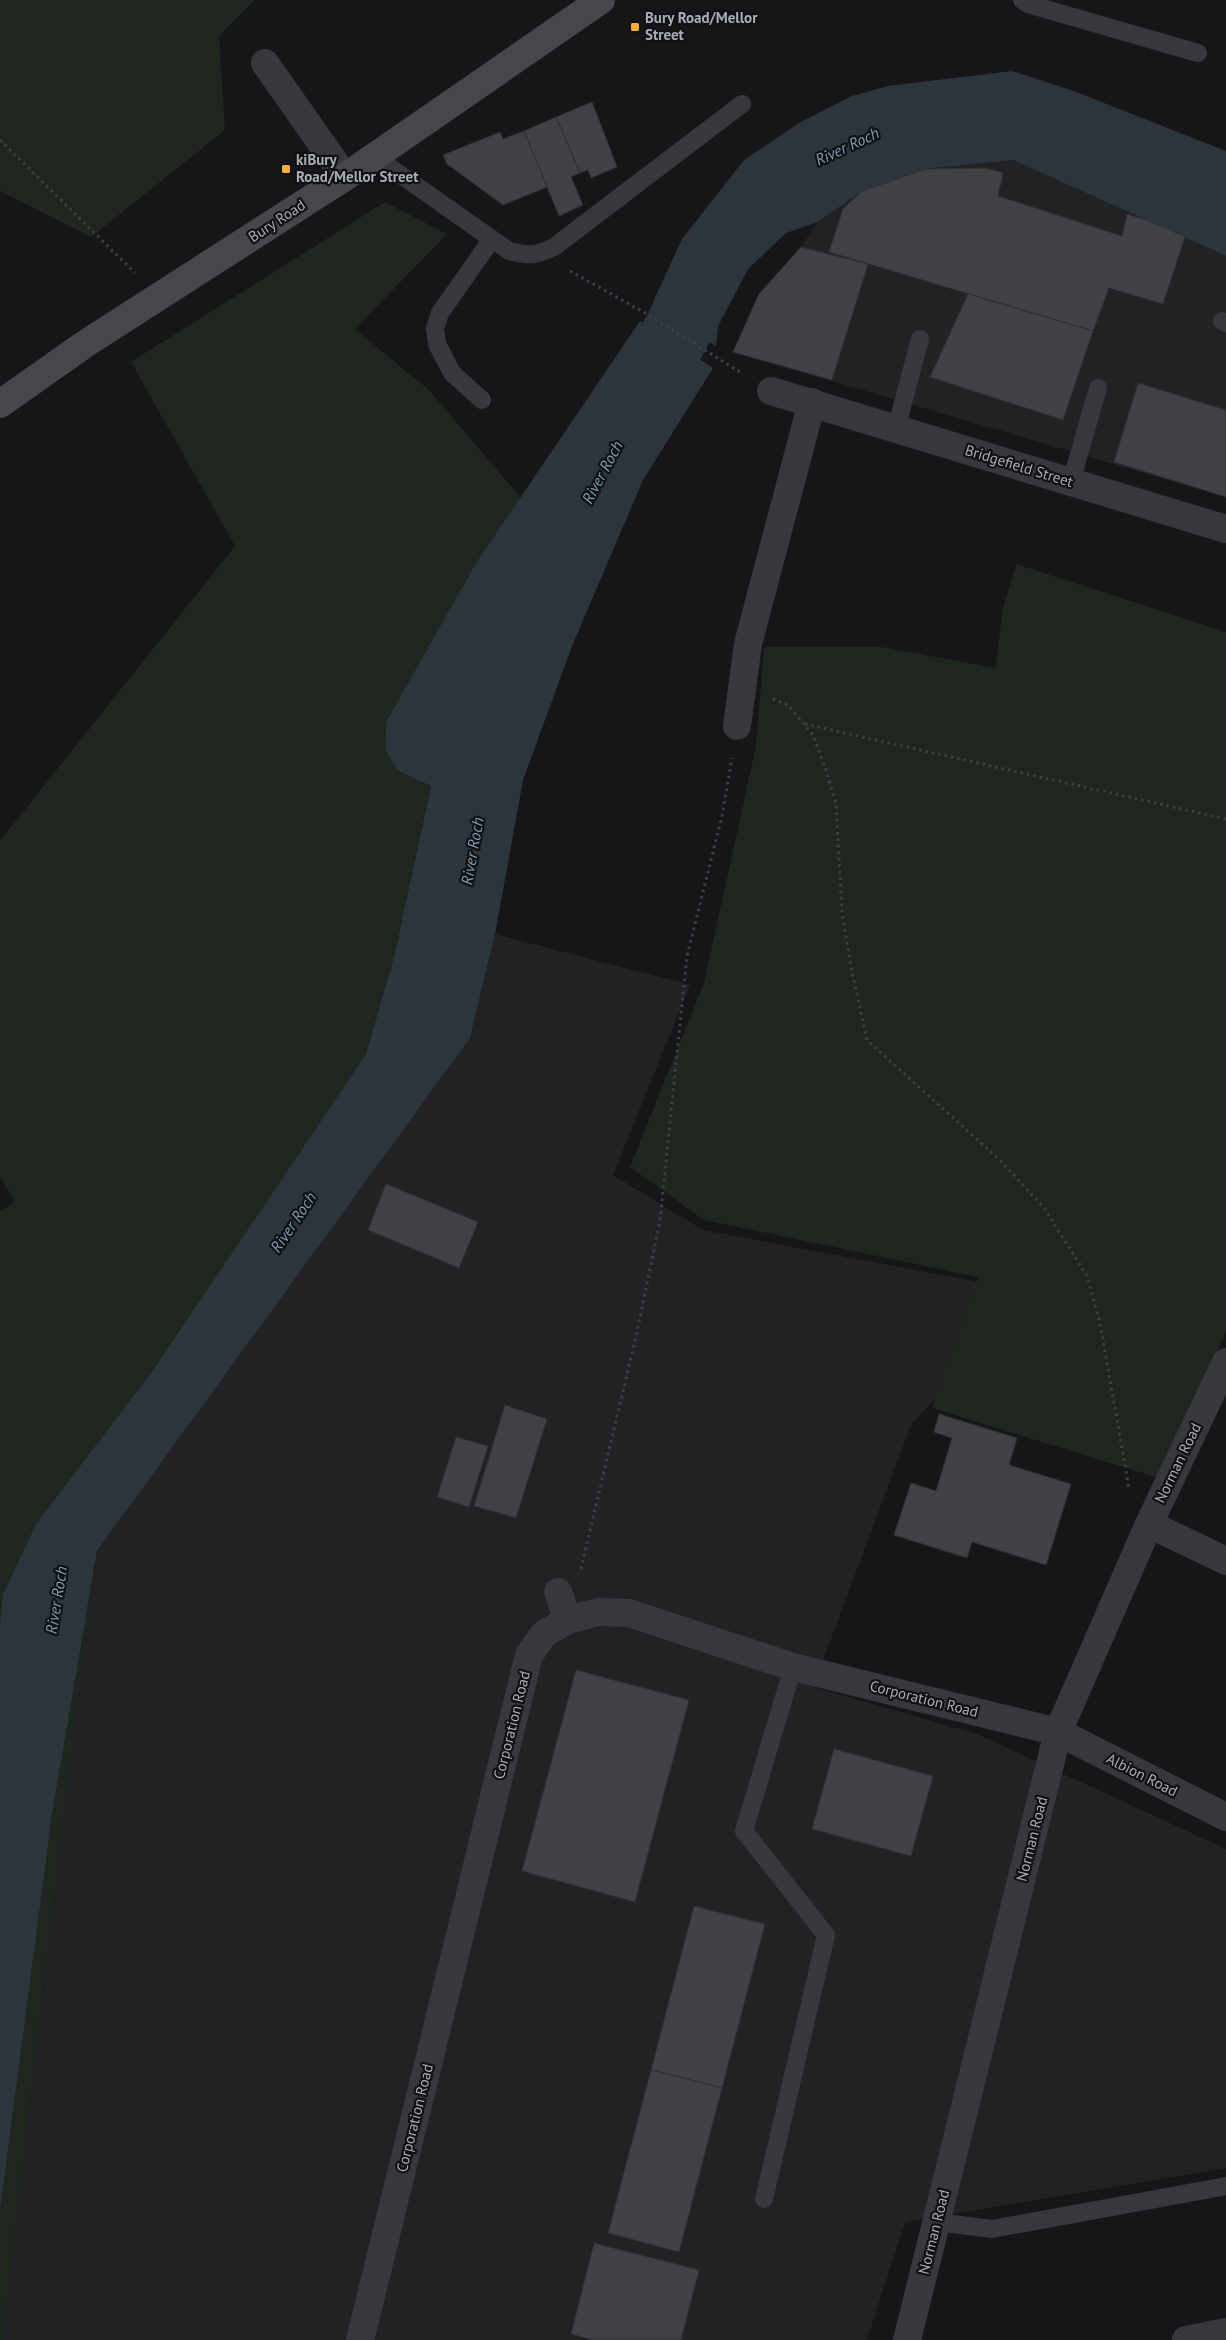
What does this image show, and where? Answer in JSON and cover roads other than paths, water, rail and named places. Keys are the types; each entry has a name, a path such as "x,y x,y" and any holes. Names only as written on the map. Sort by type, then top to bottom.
{"main road":[{"name":"Bury Road","path":"0,404 85,344 345,177 600,0"}],"street":[{"path":"265,62 345,177"},
{"name":"Bridgefield Street","path":"771,391 1226,529"},
{"path":"737,726 748,644 812,402"},
{"name":"Norman Road","path":"907,2340 1058,1732 1149,1524 1226,1362"},
{"path":"1149,1524 1226,1561"},
{"path":"558,1592 568,1620"},
{"name":"Corporation Road","path":"360,2340 529,1655 544,1634 568,1620 598,1612 629,1613 793,1667 1058,1732"},
{"name":"Albion Road","path":"1058,1732 1226,1817"},
{"path":"1186,2340 1226,2332"}],"lane":[{"path":"1022,0 1028,4 1198,53"},
{"path":"374,156 509,251 522,255 539,255 554,247 742,104"},
{"path":"482,400 452,373 437,344 435,328 440,313 492,239"},
{"path":"896,429 920,339"},
{"path":"1071,482 1098,388"},
{"path":"764,2198 826,1935 744,1831 793,1667"},
{"path":"937,2222 992,2229 1226,2186"}],"water":[{"path":"1012,71 1071,90 1226,151 1226,256 1013,160 926,169 862,191 818,222 786,233 746,271 719,319 716,346 664,315 653,302 682,239 744,160 799,123 852,96 888,86"},
{"path":"640,321 713,368 643,480 572,646 523,780 495,934 470,1038 97,1551 52,1815 0,2211 0,1624 3,1594 36,1524 153,1370 366,1054 394,957 431,786 397,770 385,749 387,720 476,563"}],"waterway":[{"name":"River Roch","path":"628,424 724,242"}],"place":[{"name":"Bury Road/Mellor Street","path":"635,27"},
{"name":"kiBury Road/Mellor Street","path":"286,169"}]}
